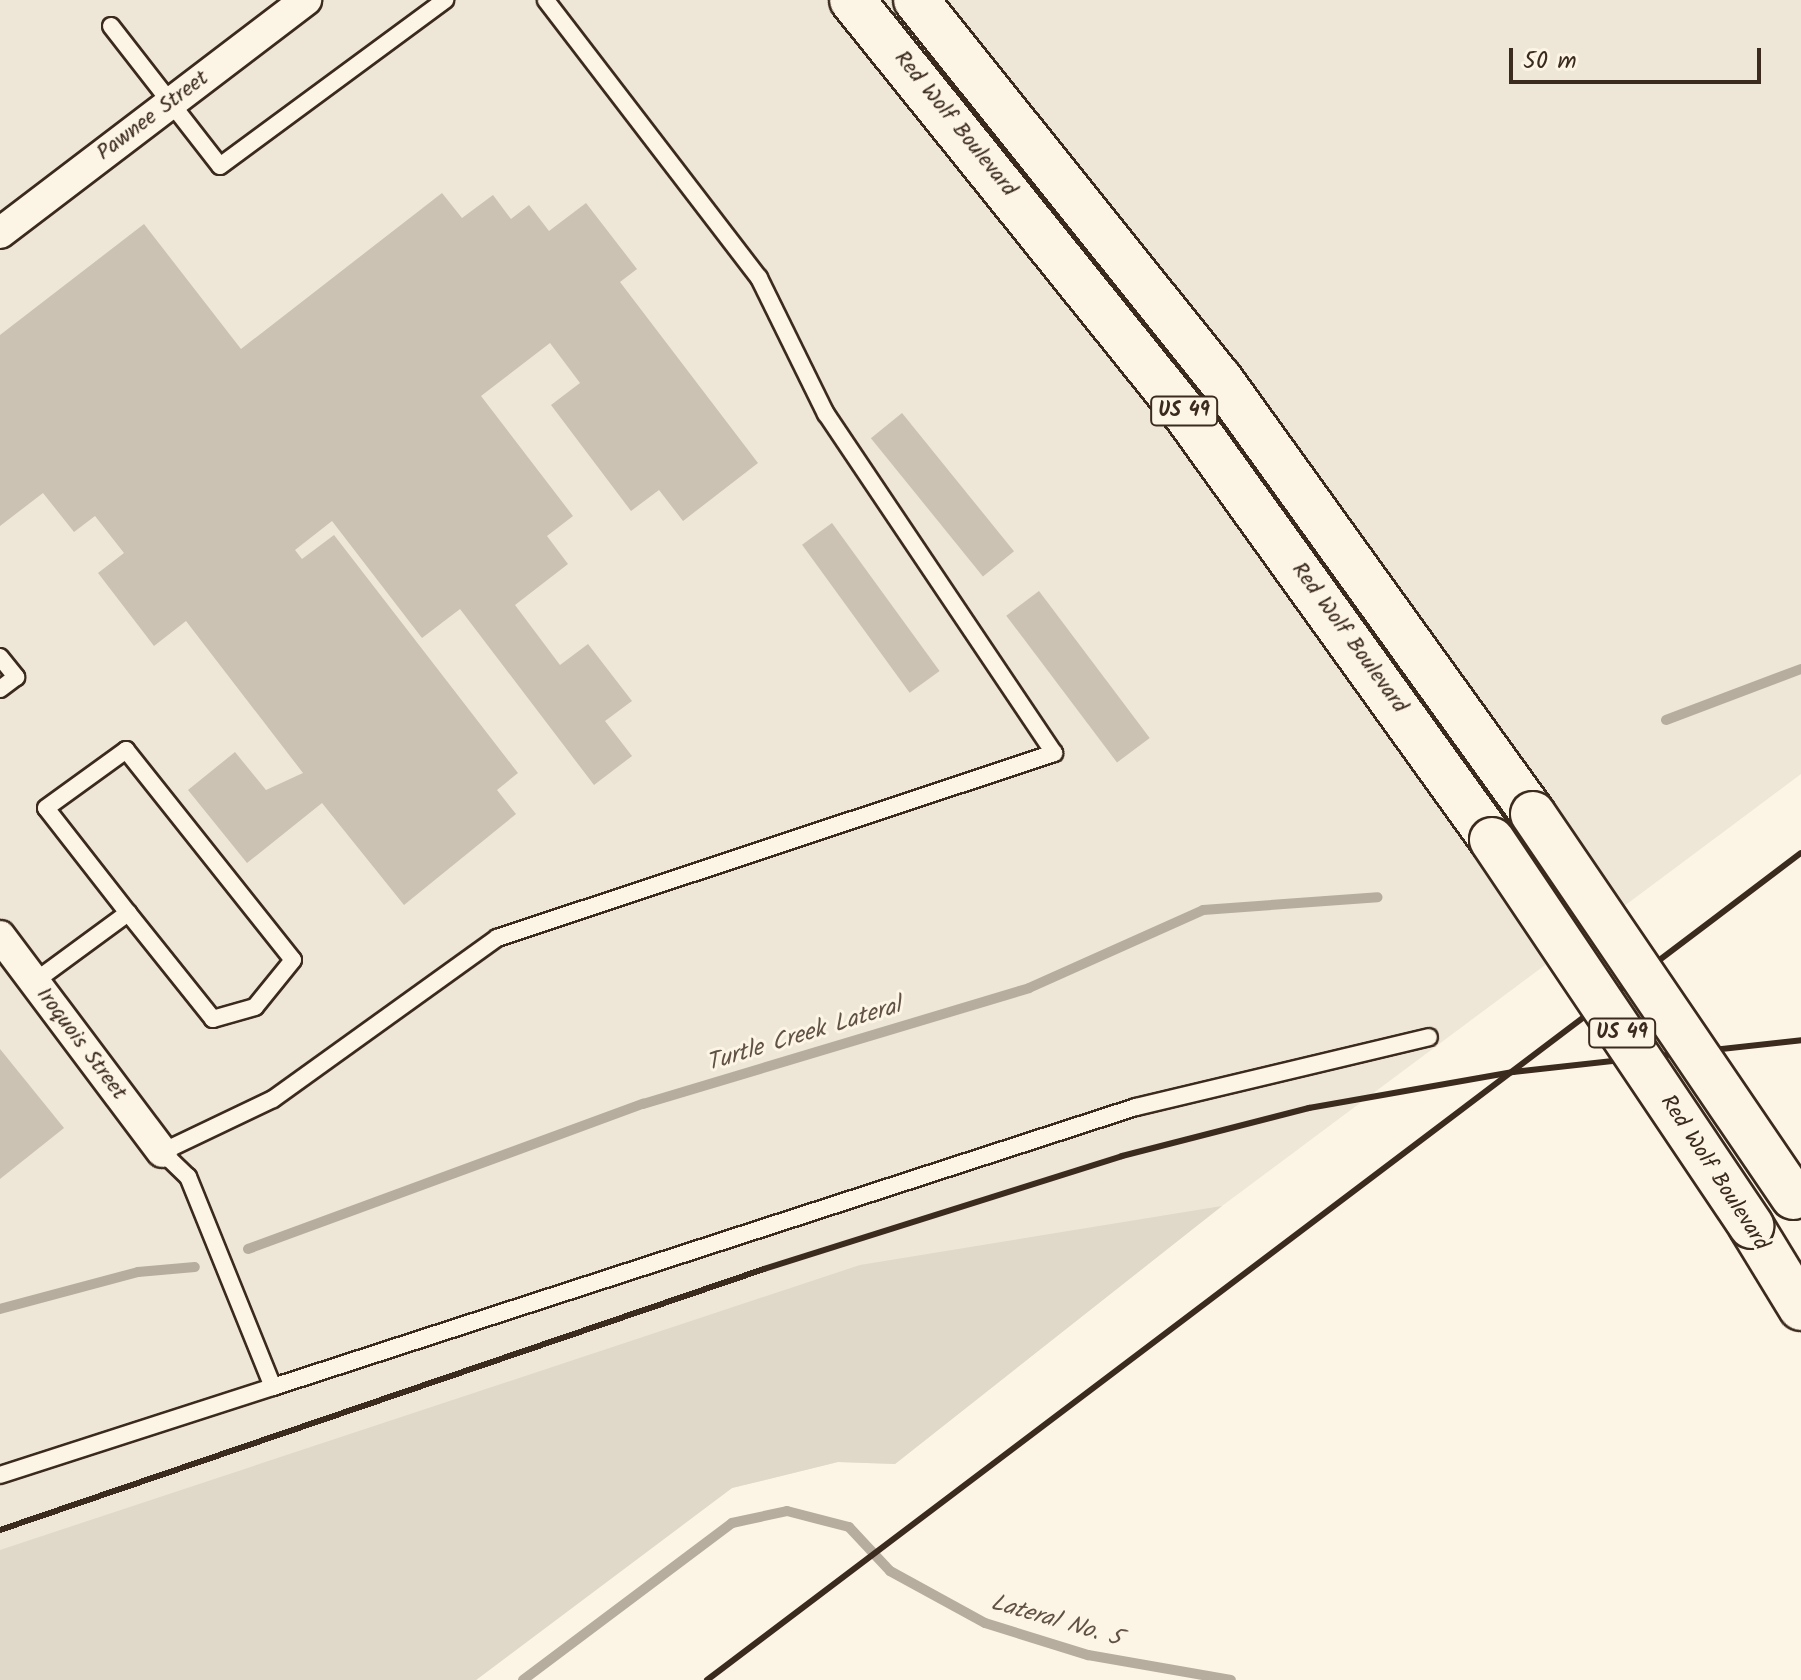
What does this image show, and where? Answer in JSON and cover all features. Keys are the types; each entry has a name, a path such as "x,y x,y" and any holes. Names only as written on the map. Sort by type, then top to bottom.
{"highway":[{"name":"Red Wolf Boulevard","path":"852,0 1187,416 1492,840 1751,1226 1801,1308"},
{"name":"US 49","path":"916,0 1220,379 1533,814 1797,1204"}],"street":[{"name":"Pawnee Street","path":"0,233 306,0"},
{"name":"Iroquois Street","path":"0,936 162,1152"}],"lane":[{"path":"111,26 220,166 445,0"},
{"path":"273,1387 188,1177 162,1152 273,1099 497,938 1054,753 826,414 759,278 546,0"},
{"path":"0,657 16,677 0,689"},
{"path":"126,750 293,960 255,1007 213,1019 128,913 46,808 126,750"},
{"path":"34,982 128,913"},
{"path":"0,1475 1136,1107 1429,1037"}],"shaded area":[{"path":"0,0 1801,0 1801,774 1222,1206 895,1464 838,1462 732,1488 476,1680 0,1680"},
{"path":"1222,1206 895,1464 838,1462 732,1488 476,1680 0,1680 0,1550 860,1265"}],"building":[{"path":"442,193 462,218 493,195 511,219 529,205 549,231 586,203 637,269 620,282 758,463 683,521 659,490 631,511 551,405 580,383 550,343 481,396 573,516 547,536 568,564 515,605 560,665 588,644 632,701 605,721 632,756 594,785 460,609 422,638 332,521 295,550 302,559 334,535 518,773 497,790 516,814 404,905 322,803 247,863 188,790 235,752 266,790 303,773 186,621 154,646 98,573 124,553 95,516 74,532 43,493 0,526 0,335 144,224 241,349"},
{"path":"902,413 1014,551 983,577 871,438"},
{"path":"832,523 940,671 910,693 802,545"},
{"path":"1039,591 1150,738 1117,763 1006,616"},
{"path":"0,1049 64,1128 0,1179"}],"waterway":[{"name":"Turtle Creek Lateral","path":"1666,720 1801,669"},
{"name":"Turtle Creek Lateral","path":"248,1249 643,1104 1029,988 1203,910 1378,897"},
{"name":"Turtle Creek Lateral","path":"0,1309 138,1272 195,1267"},
{"name":"Lateral No. 5","path":"523,1680 732,1523 787,1511 849,1527 890,1571 985,1623 1088,1655 1231,1680"}],"railway":[{"path":"707,1680 1801,853"},
{"path":"0,1530 764,1269 1122,1156 1309,1108 1513,1072 1801,1040"}]}
